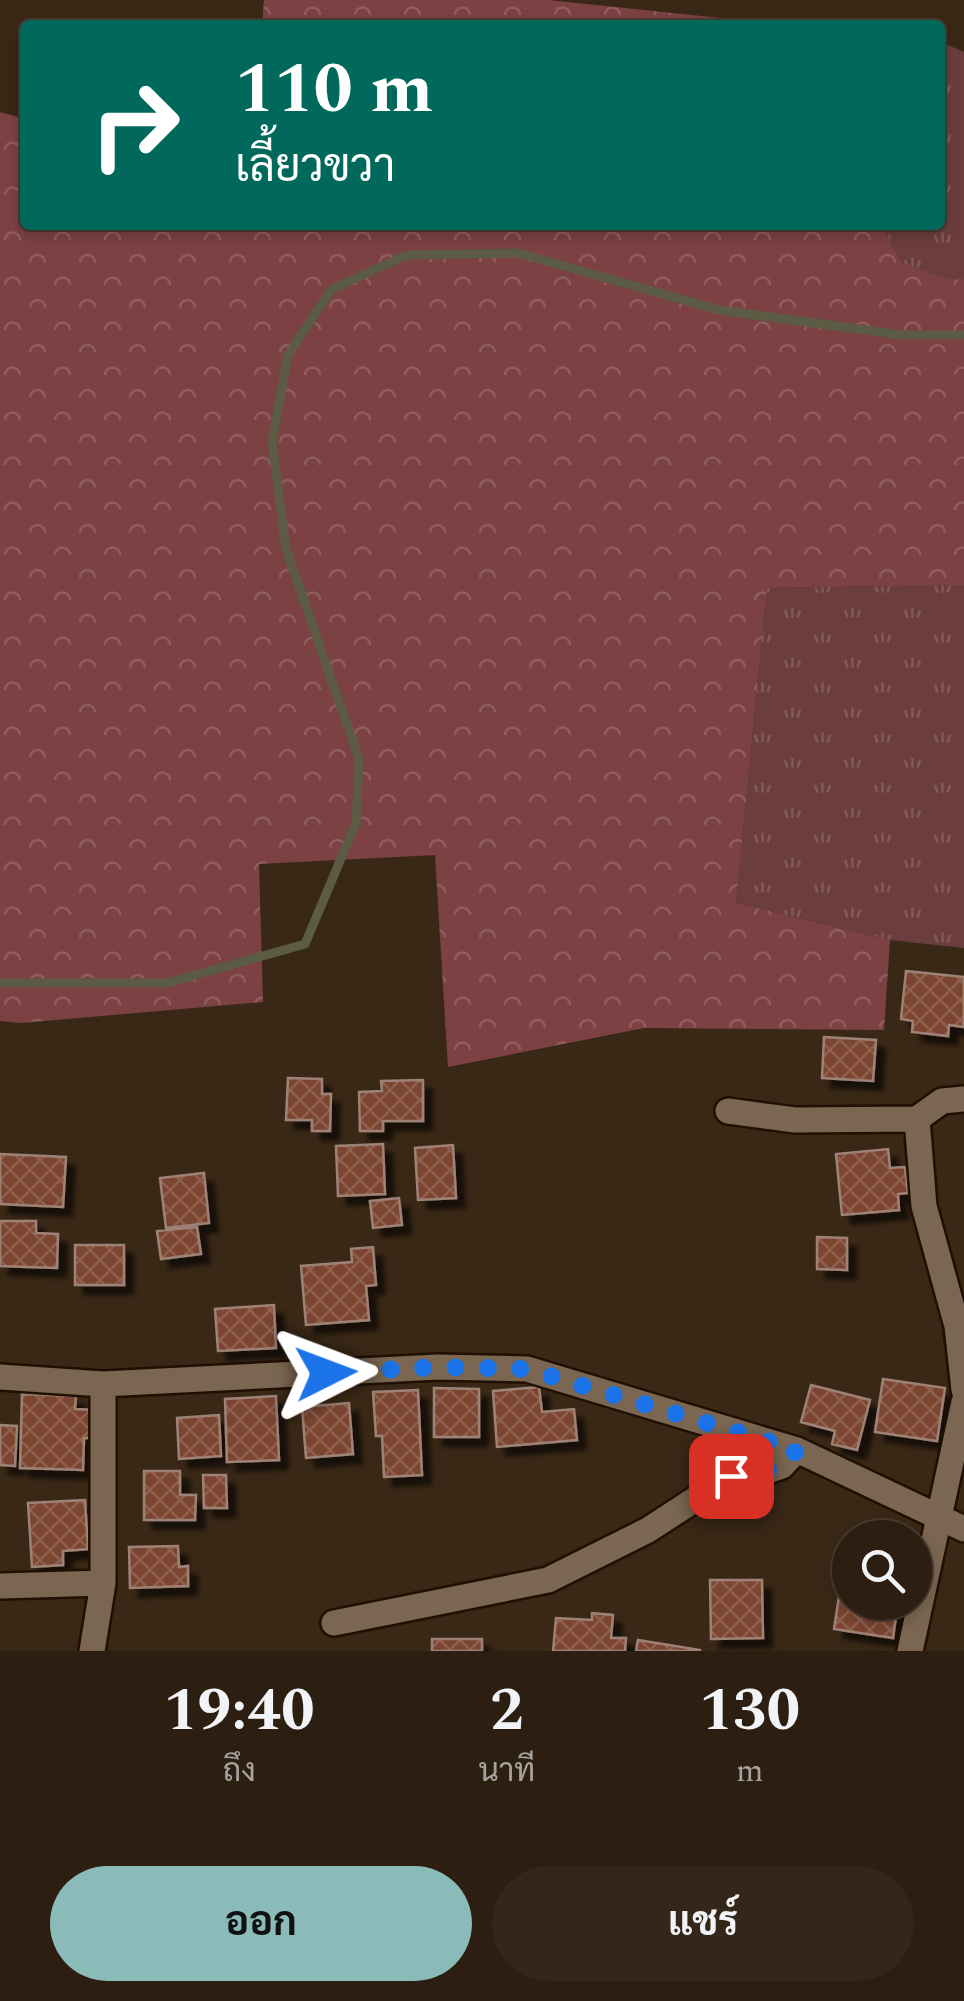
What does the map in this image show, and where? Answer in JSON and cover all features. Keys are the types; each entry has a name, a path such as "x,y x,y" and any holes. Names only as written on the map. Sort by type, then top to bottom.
{"street":[{"path":"728,1111 795,1120 918,1119 942,1101 964,1098"},
{"path":"918,1119 924,1206 957,1326 964,1390"},
{"path":"0,1377 103,1384 438,1367 527,1369 797,1450 964,1529"},
{"path":"92,1651 103,1583 103,1384"},
{"path":"910,1651 964,1402"},
{"path":"334,1623 548,1580 648,1530 731,1476 762,1473 782,1466 797,1450"},
{"path":"0,1586 103,1583"}],"green space":[{"path":"264,0 548,0 740,20 262,20"},
{"path":"945,44 964,52 964,279 951,281 902,263 884,230 945,230"},
{"path":"0,112 20,118 20,230 884,230 902,263 951,280 964,279 964,585 767,588 736,903 890,940 884,1030 644,1028 448,1067 435,855 259,864 263,1002 21,1023 0,1021"},
{"path":"964,585 964,948 890,940 736,903 767,588"}],"building":[{"path":"906,971 964,977 964,1027 949,1025 948,1036 912,1032 913,1021 901,1019"},
{"path":"824,1037 876,1040 873,1081 822,1078"},
{"path":"288,1078 322,1079 322,1094 331,1094 330,1131 312,1131 312,1120 286,1120"},
{"path":"423,1080 423,1121 383,1121 383,1131 360,1131 359,1092 382,1091 381,1081"},
{"path":"383,1144 385,1194 338,1196 336,1146"},
{"path":"453,1145 456,1198 418,1200 415,1148"},
{"path":"888,1149 890,1168 905,1167 908,1193 898,1194 899,1210 842,1215 836,1154"},
{"path":"0,1154 66,1157 63,1207 0,1204"},
{"path":"204,1173 209,1223 166,1228 160,1178"},
{"path":"399,1198 402,1225 373,1228 370,1201"},
{"path":"0,1221 36,1221 36,1233 58,1234 57,1268 0,1266"},
{"path":"197,1227 201,1254 161,1259 157,1231"},
{"path":"817,1237 847,1238 847,1270 817,1269"},
{"path":"75,1245 124,1245 124,1285 75,1285"},
{"path":"373,1247 376,1285 366,1286 369,1320 306,1325 301,1266 352,1262 351,1249"},
{"path":"274,1305 276,1348 218,1351 215,1309"},
{"path":"883,1379 945,1388 937,1441 875,1432"},
{"path":"811,1385 870,1400 857,1450 832,1444 835,1431 801,1422"},
{"path":"539,1387 542,1412 574,1409 577,1440 497,1447 493,1391"},
{"path":"434,1388 479,1389 479,1437 434,1437"},
{"path":"418,1390 422,1475 384,1477 382,1436 376,1436 373,1392"},
{"path":"22,1394 76,1396 75,1409 95,1410 94,1438 84,1438 83,1470 20,1468"},
{"path":"276,1396 279,1460 227,1462 225,1399"},
{"path":"349,1403 353,1454 306,1458 302,1407"},
{"path":"219,1415 221,1456 179,1459 177,1418"},
{"path":"0,1425 17,1426 15,1466 0,1465"},
{"path":"144,1471 180,1471 180,1495 196,1495 195,1520 144,1520"},
{"path":"203,1475 226,1475 227,1508 204,1508"},
{"path":"85,1500 88,1549 63,1551 63,1565 32,1567 28,1503"},
{"path":"178,1546 179,1567 188,1566 188,1586 130,1588 129,1547"},
{"path":"710,1580 762,1580 763,1638 711,1639"},
{"path":"592,1613 613,1615 611,1638 626,1638 625,1651 553,1651 556,1618 592,1620"},
{"path":"835,1620 896,1620 893,1638 834,1629"},
{"path":"432,1639 482,1639 482,1651 432,1651"},
{"path":"638,1640 700,1650 700,1651 636,1651"}],"waterway":[{"path":"0,983 167,983 305,944 356,823 359,759 286,549 272,442 288,355 332,289 407,255 518,253 719,310 902,335 964,335"}],"route":[{"path":"326,1373 438,1367 527,1369 797,1450 782,1466 762,1473 731,1476"}]}
